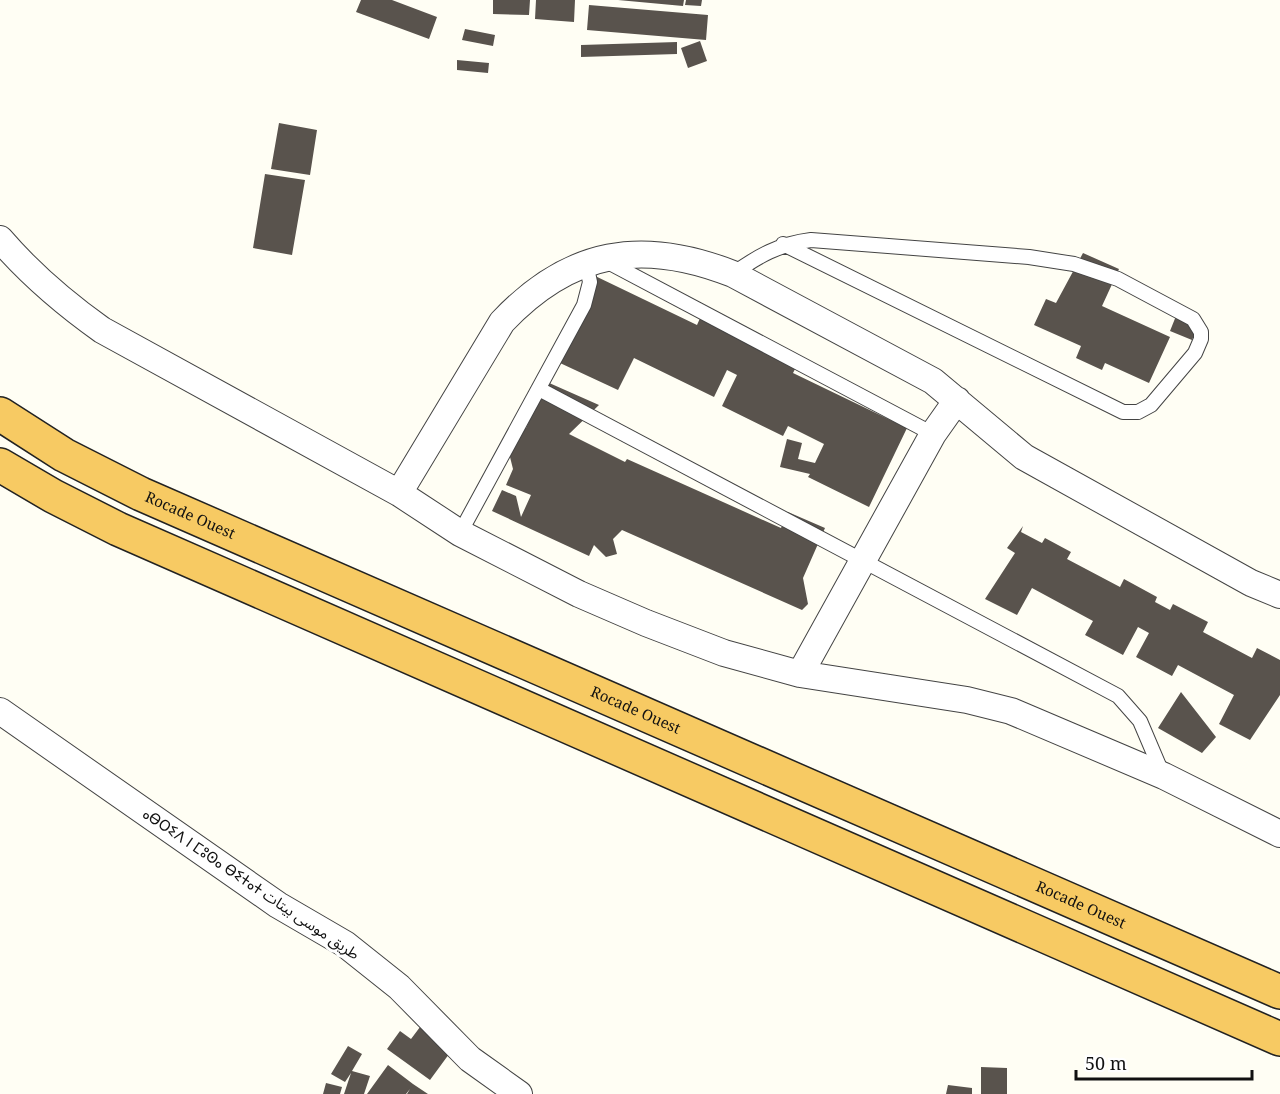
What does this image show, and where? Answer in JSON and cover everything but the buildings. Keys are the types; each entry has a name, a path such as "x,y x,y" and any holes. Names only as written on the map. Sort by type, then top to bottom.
{"highway":[{"name":"Rocade Ouest","path":"0,414 64,455 141,494 1280,992"},
{"path":"0,465 53,496 118,529 1280,1039"}],"street":[{"path":"0,240 25,268 62,302 102,330 399,492 460,533 579,594 655,627 724,653 801,674 989,704 1033,719 1164,777 1280,834"},
{"path":"399,492 502,322 537,289 594,261 650,253 674,255 698,260 733,274 933,381 994,435 1024,457 1251,583 1280,595"},
{"path":"801,674 861,561 933,434 957,400"},
{"name":"ⴰⴱⵔⵉⴷ ⵏ ⵎⵓⵙⴰ ⴱⵉⵜⴰⵜ طريق موسى بيتات","path":"0,711 278,905 345,944 399,987 470,1059 519,1094"}],"lane":[{"path":"733,274 762,254 783,244 825,240 1029,257 1074,264 1118,279 1187,315 1198,325 1201,339 1195,353 1151,405 1138,412 1123,412 783,244"},
{"path":"460,533 584,305 594,261 933,434"},
{"path":"539,389 1119,696 1134,711 1140,721 1164,777"}]}
